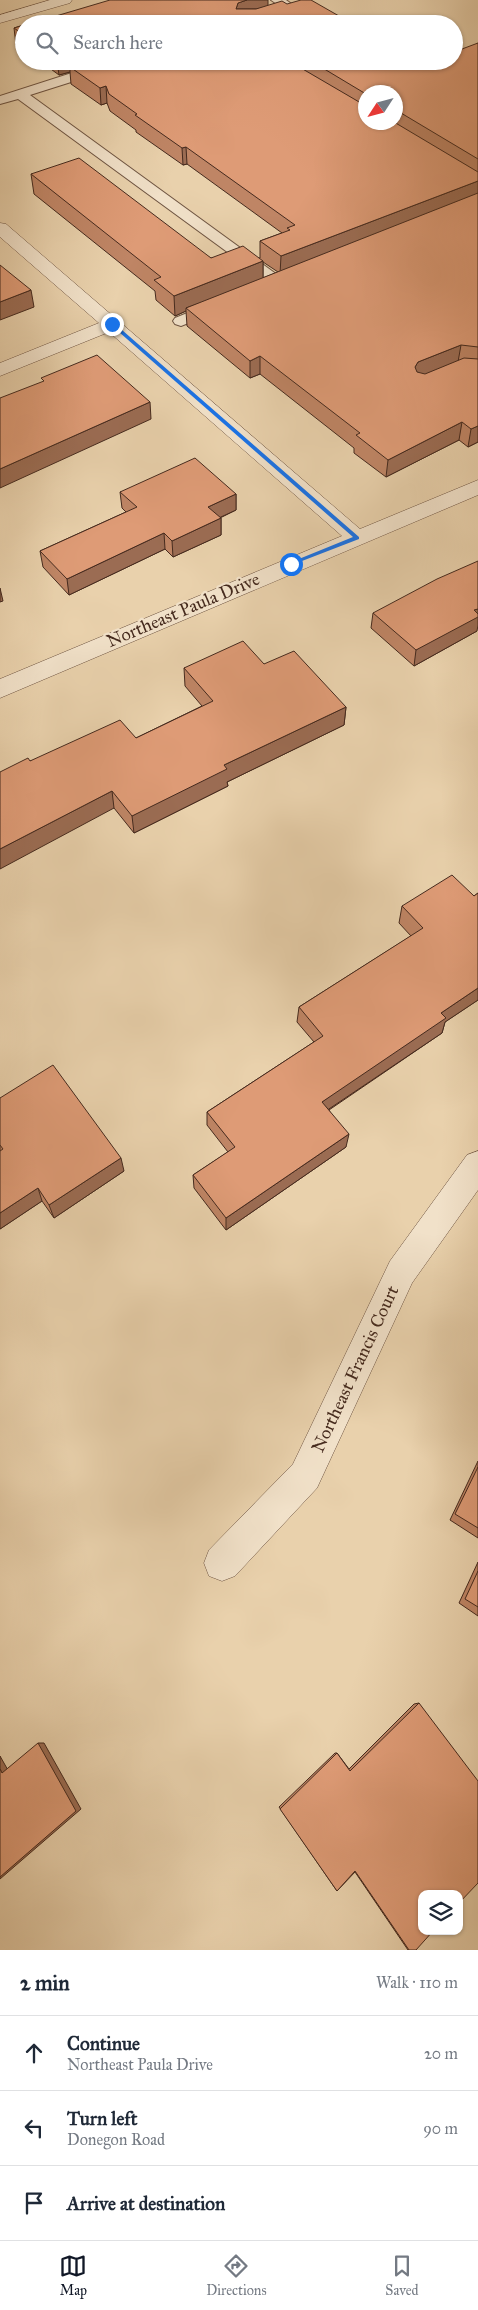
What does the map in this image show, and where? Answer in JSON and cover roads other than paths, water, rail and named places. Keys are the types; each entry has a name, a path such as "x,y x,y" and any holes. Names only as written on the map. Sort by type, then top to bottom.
{"street":[{"path":"0,19 64,0"},
{"path":"0,228 357,538"},
{"path":"0,370 112,324"},
{"name":"Northeast Paula Drive","path":"0,689 478,487"},
{"name":"Northeast Francis Court","path":"222,1563 305,1476 401,1272 478,1165"}],"lane":[{"path":"270,15 291,8 277,0"},
{"path":"0,100 95,70"},
{"path":"20,94 278,282"},
{"path":"182,321 296,274"}]}
